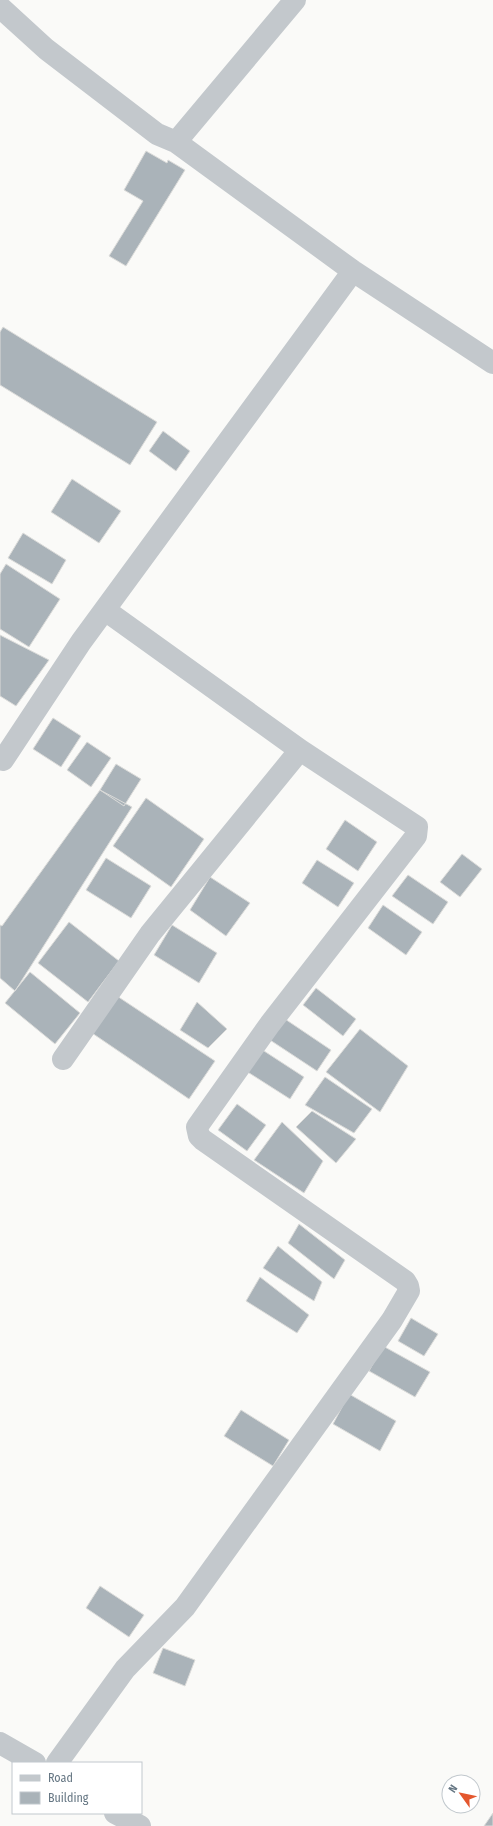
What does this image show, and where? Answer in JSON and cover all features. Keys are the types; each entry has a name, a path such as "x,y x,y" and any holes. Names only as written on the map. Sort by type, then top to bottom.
{"street":[{"path":"176,142 295,0"},
{"path":"0,7 46,49 157,134 176,142 353,271 493,363"},
{"path":"3,760 105,610 353,271"},
{"path":"58,1762 125,1669 185,1607 392,1320 409,1291 405,1281 203,1140 197,1131 197,1127 270,1024 416,836 418,831 415,824 300,750 105,610"},
{"path":"63,1059 150,934 300,750"},
{"path":"0,1743 34,1762"}],"building":[{"path":"146,151 167,163 168,160 185,170 126,266 109,256 143,201 124,190"},
{"path":"3,327 157,422 130,465 0,385 0,332"},
{"path":"163,431 190,451 176,471 149,451"},
{"path":"72,479 121,511 99,543 51,512"},
{"path":"23,533 66,560 52,584 8,558"},
{"path":"6,564 60,599 29,647 0,629 0,574"},
{"path":"0,635 49,660 16,706 0,696"},
{"path":"53,718 81,736 61,767 33,749"},
{"path":"87,742 111,758 91,787 67,770"},
{"path":"116,764 141,779 124,806 100,790"},
{"path":"100,790 132,807 15,991 0,978 0,925 2,926"},
{"path":"146,798 204,839 171,887 113,846"},
{"path":"345,820 377,842 358,871 326,849"},
{"path":"462,854 482,869 460,897 440,882"},
{"path":"106,858 151,886 131,918 86,890"},
{"path":"317,860 354,883 338,907 302,883"},
{"path":"408,875 448,902 433,924 392,896"},
{"path":"210,877 250,903 226,936 190,910"},
{"path":"383,905 422,932 406,955 368,928"},
{"path":"69,922 119,961 88,1002 38,963"},
{"path":"172,925 217,953 199,983 154,955"},
{"path":"30,972 80,1013 55,1044 5,1003"},
{"path":"316,988 356,1019 343,1036 303,1005"},
{"path":"114,994 215,1061 189,1099 89,1031"},
{"path":"197,1002 227,1029 208,1048 180,1030"},
{"path":"285,1019 331,1050 317,1071 270,1040"},
{"path":"360,1029 408,1066 380,1112 326,1072"},
{"path":"261,1049 304,1077 290,1099 246,1071"},
{"path":"325,1077 372,1109 354,1133 305,1105"},
{"path":"237,1104 266,1125 247,1151 218,1130"},
{"path":"312,1111 356,1139 336,1163 296,1127"},
{"path":"282,1122 323,1161 304,1193 254,1160"},
{"path":"299,1224 345,1260 334,1279 288,1243"},
{"path":"278,1246 322,1282 314,1301 263,1268"},
{"path":"260,1277 309,1315 297,1333 246,1301"},
{"path":"411,1318 438,1334 424,1356 398,1341"},
{"path":"383,1346 430,1372 415,1397 369,1371"},
{"path":"349,1394 396,1421 380,1451 333,1424"},
{"path":"241,1410 289,1440 273,1466 224,1436"},
{"path":"100,1586 144,1615 129,1637 86,1608"},
{"path":"163,1648 195,1660 185,1686 153,1673"},
{"path":"493,1813 493,1826 484,1826"}]}
